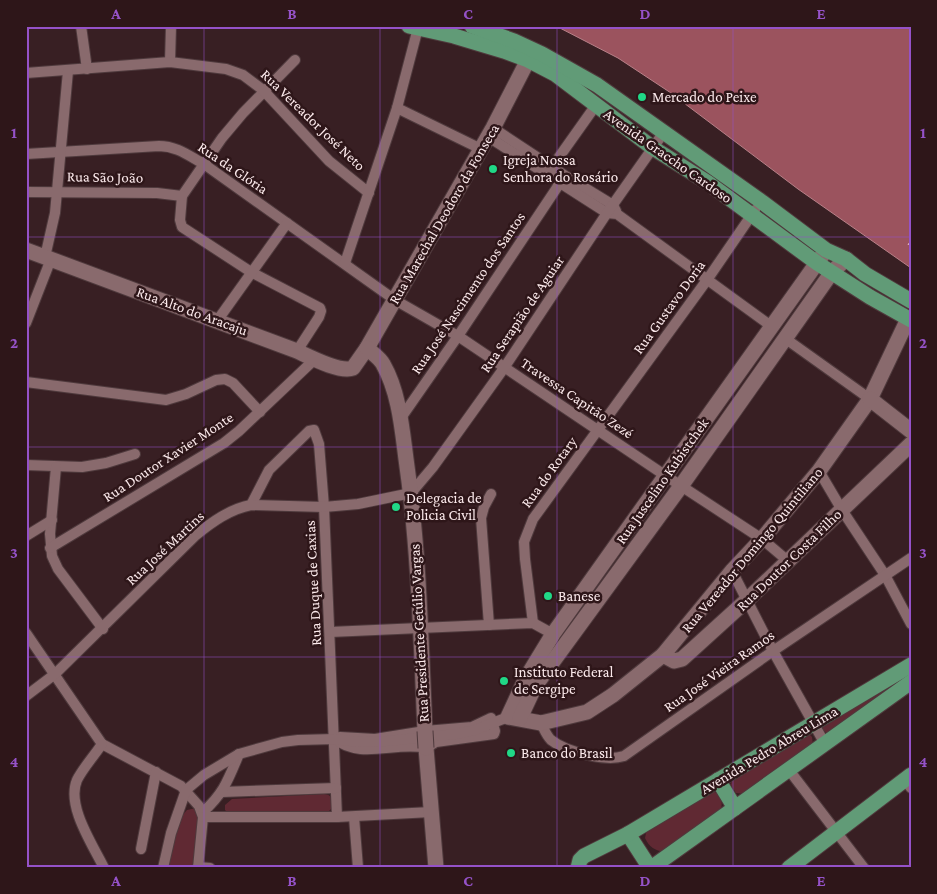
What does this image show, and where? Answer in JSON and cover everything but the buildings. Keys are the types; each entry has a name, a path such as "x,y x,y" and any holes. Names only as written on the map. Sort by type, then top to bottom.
{"main road":[{"name":"Avenida Graccho Cardoso","path":"472,26 514,41 542,54 597,85 762,202 826,250 846,259 865,274 911,301"},
{"name":"Avenida Graccho Cardoso","path":"413,27 474,41 528,60 555,74 653,148 707,182 817,263 848,284 909,320"},
{"path":"612,117 622,102"},
{"name":"Avenida Pedro Abreu Lima","path":"575,867 584,856 628,834 911,665"},
{"name":"Avenida Pedro Abreu Lima","path":"651,868 911,682"},
{"path":"718,780 735,808"},
{"path":"789,868 909,781"},
{"path":"628,834 651,868"}],"street":[{"path":"81,26 87,69"},
{"path":"170,62 171,26"},
{"path":"345,263 397,108 413,27"},
{"path":"295,60 263,90 222,138 182,196 180,220 182,226 250,272 320,308 319,317 297,350"},
{"name":"Rua Marechal Deodoro da Fonseca","path":"356,365 487,138 528,60"},
{"name":"Rua Vereador José Neto","path":"26,73 170,62 243,74 263,90 329,161 369,193"},
{"path":"26,324 48,258 55,213 68,71"},
{"path":"552,167 596,105"},
{"path":"397,108 487,138 552,167 771,326"},
{"name":"Rua Serapião de Aguiar","path":"411,493 433,467 504,368 664,132"},
{"path":"487,138 560,183 612,210"},
{"name":"Rua da Glória","path":"26,154 170,146 178,149 204,164 395,300"},
{"name":"Rua José Nascimento dos Santos","path":"401,418 560,183"},
{"name":"Rua São João","path":"26,192 157,193 182,196"},
{"name":"Rua Gustavo Doria","path":"598,430 762,202"},
{"path":"217,320 287,223"},
{"name":"Rua Alto do Aracaju","path":"26,250 297,350 315,359 350,370 356,365"},
{"name":"Rua Juscelino Kubistchek","path":"514,718 553,634 826,250"},
{"name":"Rua Juscelino Kubistchek","path":"530,683 681,486 832,272 846,259"},
{"name":"Travessa Capitão Zezé","path":"395,300 458,336 681,486"},
{"path":"782,310 799,320"},
{"name":"Rua Vereador Domingo Quintiliano","path":"541,723 575,716 595,708 663,655 732,570 762,539 820,471 870,398 909,320"},
{"path":"786,339 870,398 911,431"},
{"name":"Rua Presidente Getúlio Vargas","path":"367,348 382,362 390,380 401,418 411,493 421,629 424,739 436,868"},
{"name":"Rua Doutor Xavier Monte","path":"50,548 224,443 260,412 315,359"},
{"path":"26,382 166,400 186,394 216,380 226,379 233,382 260,412"},
{"name":"Rua Duque de Caxias","path":"251,506 269,470 312,430 315,432 319,444 324,507 337,817"},
{"name":"Rua do Rotary","path":"533,624 524,542 533,519 598,430"},
{"name":"Rua Doutor Costa Filho","path":"663,655 674,661 682,659 911,444"},
{"path":"26,465 82,467 106,464 135,454"},
{"path":"56,467 50,534 52,556 58,569 103,629"},
{"path":"820,471 842,510 885,576 911,624"},
{"path":"681,486 762,539 788,561"},
{"name":"Rua José Martins","path":"26,696 55,674 103,629 196,535 209,524 239,507 324,507 358,504 411,493"},
{"path":"489,625 481,518 491,494"},
{"path":"26,536 52,520"},
{"name":"Rua José Vieira Ramos","path":"541,723 545,734 562,747 584,754 620,757 911,558"},
{"path":"732,570 773,651 825,744"},
{"path":"330,632 533,624 553,634"},
{"path":"26,633 102,744 186,790 203,815"},
{"path":"163,868 171,834 186,790 204,775 239,754 282,742 340,737 375,740 424,739 472,727 491,718 495,731 494,734 436,742 424,739 414,745 364,749 344,745 335,738"},
{"path":"492,723 514,718 541,723"},
{"path":"102,744 77,780 74,793 79,818 104,868"},
{"path":"210,868 198,867 203,815 222,792 239,754"},
{"path":"789,770 864,868"},
{"path":"141,849 156,772"},
{"path":"222,792 336,788"},
{"path":"203,815 337,817 431,812"},
{"path":"354,816 358,868"}],"shaded area":[{"path":"556,26 911,26 911,268 798,189 668,91 618,58"},
{"path":"911,674 911,677 828,734 823,730 823,724"},
{"path":"809,734 812,737 813,745 745,794 736,793 731,785 732,777"},
{"path":"710,790 717,793 720,797 722,803 721,810 665,852 655,849 649,844 645,838 647,829"},
{"path":"329,795 332,800 332,808 328,812 229,814 225,810 225,805 232,799"},
{"path":"196,808 198,815 194,868 168,868 180,818 187,810"}],"ferry route":[{"path":"908,245 911,240"}],"place":[{"name":"Mercado do Peixe","path":"642,97"},
{"name":"Igreja Nossa Senhora do Rosário","path":"493,169"},
{"name":"Delegacia de Policia Civil","path":"396,507"},
{"name":"Banese","path":"548,596"},
{"name":"Instituto Federal de Sergipe","path":"504,681"},
{"name":"Banco do Brasil","path":"511,753"}]}
